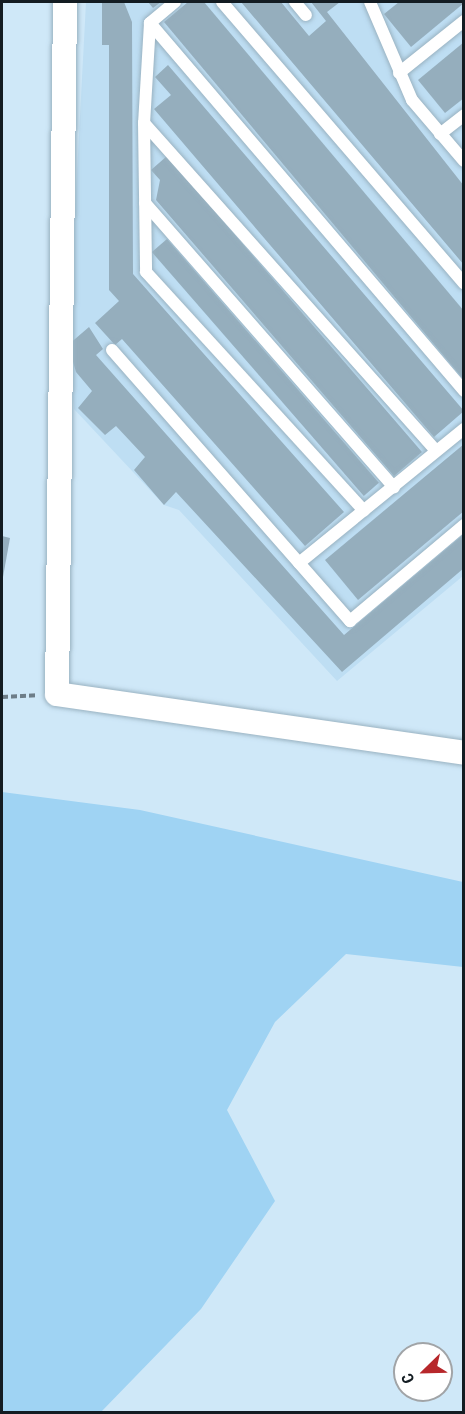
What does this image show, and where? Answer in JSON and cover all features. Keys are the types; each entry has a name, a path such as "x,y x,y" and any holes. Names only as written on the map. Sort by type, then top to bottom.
{"street":[{"path":"65,2 57,694 464,753"}],"lane":[{"path":"175,2 150,23 144,123 146,272 364,511"},
{"path":"222,2 464,283"},
{"path":"295,2 306,15"},
{"path":"370,2 412,100 464,161"},
{"path":"399,73 464,21"},
{"path":"150,23 464,391"},
{"path":"440,134 464,115"},
{"path":"144,123 436,451"},
{"path":"145,202 394,487"},
{"path":"112,350 350,621 464,525"},
{"path":"299,563 464,429"}],"path":[{"path":"2,697 57,694"}],"shaded area":[{"path":"86,2 463,2 463,576 337,681 179,510 164,505 74,409 68,345"},
{"path":"2,792 140,810 463,882 463,967 346,954 275,1022 227,1110 275,1201 201,1309 101,1412 2,1412"}],"building":[{"path":"102,2 124,2 132,22 133,274 344,512 305,546 122,339 115,345 95,323 119,301 109,290 109,45 102,45"},
{"path":"148,2 161,2 153,8"},
{"path":"188,2 204,2 464,311 464,380 164,22"},
{"path":"241,2 281,2 309,36 326,21 311,2 340,2 327,12 464,186 464,265"},
{"path":"399,2 464,3 411,47 384,14"},
{"path":"464,42 464,98 445,113 418,80"},
{"path":"168,65 464,411 434,437 154,109 171,95 155,77"},
{"path":"167,156 422,452 394,476 156,200 160,180 151,170"},
{"path":"167,239 379,483 364,496 152,252"},
{"path":"89,327 103,349 96,355 344,635 464,534 464,568 342,672 176,492 164,505 134,470 145,457 116,426 105,435 78,408 92,391 76,372 68,345"},
{"path":"464,444 464,511 358,600 325,560"},
{"path":"2,536 10,538 3,577 2,577"}]}
